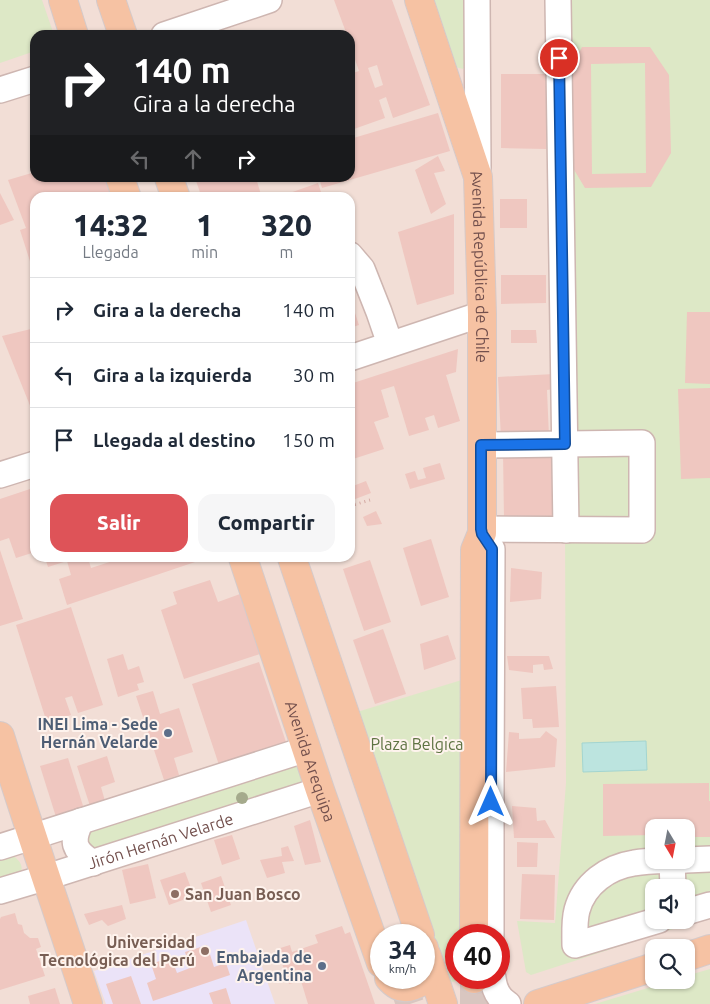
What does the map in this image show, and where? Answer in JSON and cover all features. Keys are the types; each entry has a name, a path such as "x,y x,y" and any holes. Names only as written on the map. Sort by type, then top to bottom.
{"main road":[{"path":"63,0 72,30"},
{"path":"111,0 121,30"},
{"path":"419,0 478,177"},
{"name":"Avenida República de Chile","path":"474,924 475,550 481,531 482,314 478,177"},
{"name":"Avenida Arequipa","path":"244,562 306,749 370,932"},
{"name":"Avenida Arequipa","path":"260,562 287,634 383,924"},
{"path":"284,562 301,624 402,924"},
{"path":"293,562 416,924"},
{"path":"0,736 88,1004"},
{"path":"695,954 710,949"},
{"path":"538,1004 645,970"},
{"path":"435,980 443,1004"},
{"path":"391,989 396,1004"}],"street":[{"path":"179,30 269,0"},
{"name":"Avenida República de Chile","path":"477,0 478,177"},
{"path":"558,0 566,530"},
{"path":"0,90 30,81"},
{"path":"355,260 362,269 390,344"},
{"path":"355,356 482,314"},
{"path":"481,445 642,443 642,530 481,531"},
{"path":"0,475 30,466"},
{"name":"Avenida República de Chile","path":"481,531 492,549 491,924"},
{"path":"0,847 306,749"},
{"name":"Jirón Hernán Velarde","path":"0,891 320,790"},
{"path":"81,821 76,833 75,846 80,855 93,862"},
{"path":"695,860 710,859"},
{"path":"645,862 614,868 596,879 584,894 577,910 575,945 645,924"},
{"path":"695,909 710,905"},
{"path":"493,989 502,1001 508,1004"}],"path":[{"path":"355,504 370,500"}],"shaded area":[{"path":"0,0 710,0 710,1004 0,1004"},
{"name":"Universidad Tecnológica del Perú","path":"246,920 275,1004 106,1004 94,971"}],"green space":[{"path":"0,0 42,0 52,30 30,30 30,53 0,63"},
{"path":"431,0 468,0 469,63 463,69 455,67"},
{"path":"563,0 710,0 710,917 695,922 695,879 645,879 645,929 673,929 531,975 526,972 517,921 555,923 566,783"},
{"name":"Plaza Belgica","path":"465,679 463,924 445,924 445,974 435,944 435,924 428,924 357,712"},
{"path":"299,761 306,789 98,852 81,846 90,825"},
{"path":"10,853 21,864 20,878 0,885 0,856"},
{"path":"710,969 710,1004 595,1004 645,989 695,989 695,973"}],"water":[{"path":"646,741 647,770 583,772 582,743"}],"building":[{"path":"334,0 392,0 430,105 393,118 386,97 379,100 385,118 355,129 355,72 359,71 355,59 355,30 345,30","holes":["377,65 383,85 375,88 368,68"]},
{"path":"582,47 650,47 669,75 671,153 651,187 585,188 567,158 567,77","holes":["645,63 646,173 592,174 591,64"]},
{"path":"501,74 553,74 553,113 547,113 546,149 501,148"},
{"path":"438,113 450,151 355,178 355,138"},
{"path":"438,156 445,171 434,173 446,204 431,214 415,170"},
{"path":"30,173 30,182 107,182 111,192 30,192 30,261 20,230 26,228 8,180"},
{"path":"196,182 257,182 260,192 200,192"},
{"path":"320,182 343,182 322,188"},
{"path":"318,183 321,192 292,192"},
{"path":"0,193 14,220 0,225"},
{"path":"500,199 527,199 527,228 500,228"},
{"path":"454,214 454,294 417,305 398,232"},
{"path":"501,275 546,275 546,303 501,304"},
{"path":"687,312 710,312 710,384 685,383"},
{"path":"355,313 359,325 355,326"},
{"path":"30,329 30,406 2,336"},
{"path":"511,330 536,330 537,343 511,343"},
{"path":"458,349 456,372 446,375 460,421 438,428 434,415 425,418 429,430 409,436 394,386 381,390 389,417 374,422 384,449 355,458 355,382"},
{"path":"554,374 554,389 547,390 549,437 501,439 498,377"},
{"path":"710,388 710,478 681,479 678,389"},
{"path":"556,450 557,518 504,519 503,451"},
{"path":"440,463 445,479 410,489 405,474 415,471 418,480 426,478 423,468"},
{"path":"366,481 371,493 355,499 355,485"},
{"path":"30,489 30,554 16,558 9,538 0,541 0,499"},
{"path":"376,511 382,524 367,526 363,517"},
{"path":"431,539 449,597 421,606 403,548"},
{"path":"0,550 23,619 0,626"},
{"path":"370,560 391,622 364,631 343,569"},
{"path":"46,562 64,562 48,567"},
{"path":"67,562 89,562 91,568 110,562 195,562 67,605 59,579 71,575"},
{"path":"511,568 542,572 541,599 510,602"},
{"path":"210,580 218,602 240,594 260,654 184,679 161,610 177,604 173,592"},
{"path":"71,607 103,705 78,713 72,696 65,698 71,715 47,723 16,625"},
{"path":"383,629 406,694 375,704 353,640"},
{"path":"448,635 456,659 424,670 420,644"},
{"path":"123,654 128,670 139,666 144,682 137,684 139,690 118,697 107,659"},
{"path":"507,656 549,656 553,669 544,670 543,664 533,665 533,673 509,670"},
{"path":"259,662 286,742 219,765 192,684"},
{"path":"556,686 559,727 533,728 532,719 523,719 521,688"},
{"name":"INEI Lima - Sede Hernán Velarde","path":"153,691 160,714 179,708 193,752 174,758 179,775 164,780 136,696"},
{"path":"546,731 557,739 555,767 506,772 509,732 519,733 519,739 540,738"},
{"path":"107,756 115,782 101,787 105,801 90,806 77,766"},
{"path":"68,758 84,809 56,817 40,766"},
{"path":"709,783 710,837 695,837 695,819 645,819 645,835 603,836 603,784"},
{"path":"512,806 536,808 537,821 545,820 555,838 514,838"},
{"path":"310,820 321,862 305,865 294,826"},
{"path":"232,835 240,859 222,865 214,840"},
{"path":"517,842 538,843 537,867 517,867"},
{"path":"288,846 294,861 282,862 285,873 267,878 260,860 282,856 281,848"},
{"path":"148,864 156,898 130,904 122,870"},
{"path":"185,872 194,896 169,905 160,880"},
{"path":"522,874 555,875 554,920 520,919"},
{"path":"221,876 231,905 211,912 201,883"},
{"path":"122,905 126,919 108,926 102,920 89,925 84,914"},
{"path":"15,913 18,924 22,925 24,933 30,938 38,938 41,947 36,949 45,976 0,990 0,919"},
{"name":"Embajada de Argentina","path":"342,926 345,934 350,932 375,1004 308,1004 301,981 289,984 277,949 290,945 292,952 318,943 315,935"},
{"path":"207,945 214,967 226,963 230,975 153,1001 147,983 156,979 151,964 171,957 177,973 190,968 185,952"},
{"path":"131,976 141,1004 113,1004 106,984"},
{"path":"55,988 60,1004 30,1004 28,996"},
{"path":"226,988 231,1004 213,1004 209,993"}],"tunnel":[{"path":"405,989 410,1004"},
{"path":"474,989 474,1004"}],"place":[{"name":"INEI Lima - Sede Hernán Velarde","path":"168,733"},
{"name":"San Juan Bosco","path":"175,894"},
{"name":"Universidad Tecnológica del Perú","path":"205,951"},
{"name":"Embajada de Argentina","path":"322,966"}],"route":[{"path":"491,802 492,549 482,534 481,529 481,445 565,444 559,58"}]}
